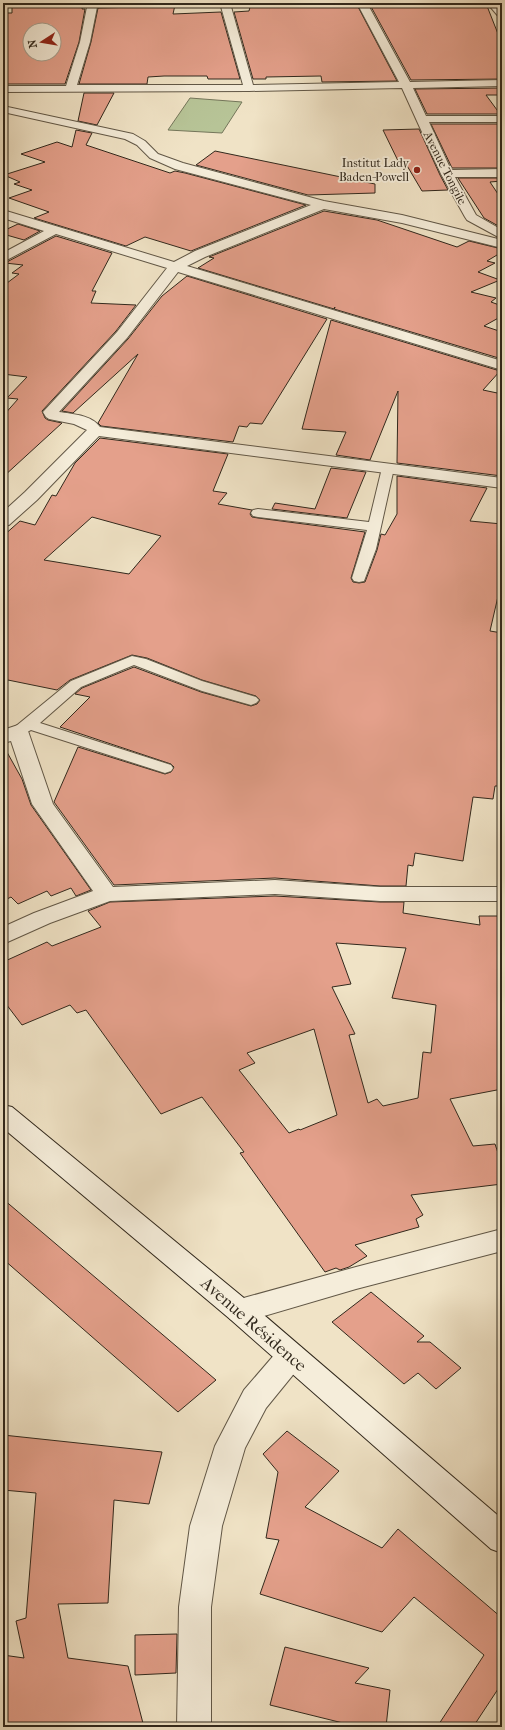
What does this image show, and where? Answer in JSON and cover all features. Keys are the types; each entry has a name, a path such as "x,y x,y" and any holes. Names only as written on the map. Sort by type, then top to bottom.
{"street":[{"path":"70,89 85,42 92,7 91,3"},
{"path":"225,3 249,88"},
{"name":"Avenue Tongile","path":"362,3 406,85 447,174 471,217 502,235"},
{"path":"492,3 502,15"},
{"path":"3,89 249,88 502,83"},
{"path":"3,109 129,136 141,144 154,156 178,166 323,205 402,219 502,244"},
{"path":"421,119 502,119"},
{"path":"447,174 502,173"},
{"path":"94,431 93,426 54,416 51,412 122,335 176,266 200,254 323,205"},
{"path":"3,214 502,366"},
{"path":"402,219 494,217"},
{"path":"3,258 55,230"},
{"path":"94,431 502,483"},
{"path":"3,521 31,496 94,431"},
{"path":"17,731 43,804 107,894"},
{"path":"3,936 42,918 107,894 275,887 380,894 502,894"},
{"name":"Avenue Résidence","path":"3,1114 240,1311 502,1538"},
{"path":"240,1311 356,1278 502,1240"},
{"path":"194,1727 195,1606 206,1526 230,1446 255,1399 291,1356"}],"lane":[{"path":"358,578 369,549 388,468"},
{"path":"258,513 374,527"},
{"path":"17,731 76,684 132,660 138,660 166,673 251,700"},
{"path":"17,731 165,768"}],"green space":[{"path":"190,98 242,102 222,133 168,130"}],"building":[{"path":"12,3 83,4 82,9 85,9 79,42 65,84 3,84 3,13 12,13"},
{"path":"143,3 175,5 173,14 221,12 240,79 208,79 207,76 164,76 148,77 147,84 79,84 91,42 98,8 139,7"},
{"path":"251,3 356,3 397,81 322,82 321,76 266,77 266,79 253,79 234,12 249,11"},
{"path":"369,3 419,3 417,5 487,6 502,44 502,79 411,80"},
{"path":"502,88 502,95 486,95 500,114 427,114 415,89"},
{"path":"84,93 114,93 97,125 78,121"},
{"path":"431,124 502,124 502,168 452,168"},
{"path":"419,129 448,190 422,191 406,164 401,167 383,130"},
{"path":"76,130 92,133 86,145 170,173 175,171 185,173 306,205 191,251 145,237 126,246 34,218 49,212 9,198 32,190 14,184 20,182 4,175 45,162 21,154 57,142 72,147"},
{"path":"215,151 375,184 375,193 308,195 196,165"},
{"path":"458,178 502,178 502,181 490,182 502,200 502,228 484,218"},
{"path":"324,211 377,220 457,247 469,241 502,249 502,252 487,261 495,263 478,272 500,280 471,292 496,298 491,302 502,306 502,316 484,326 502,332 502,359 198,268 214,258 209,257"},
{"path":"18,224 40,231 24,240 3,234 3,231"},
{"path":"56,236 112,253 92,291 96,291 91,303 136,305 116,331 42,411 45,418 48,420 62,423 3,477 3,416 18,399 7,398 27,377 3,374 3,286 19,274 12,273 23,265 5,263"},
{"path":"187,276 327,319 262,424 250,423 247,427 239,426 233,442 101,426 98,423 138,354 73,413 62,411 128,339 162,296"},
{"path":"331,320 500,371 483,390 502,394 502,476 397,463 398,391 370,460 336,455 346,432 302,429"},
{"path":"100,438 228,454 213,491 227,493 218,504 252,510 250,514 252,517 365,532 351,578 353,582 359,583 365,582 377,550 381,534 385,535 397,514 397,476 487,488 470,521 502,524 502,579 490,631 502,633 502,786 495,786 493,799 473,797 463,861 415,853 413,866 408,865 406,886 380,886 275,878 114,885 54,802 78,747 165,774 171,772 174,767 171,764 60,727 90,697 75,694 82,688 134,667 201,692 251,706 257,704 260,700 256,696 202,680 147,658 132,655 70,680 57,690 3,679 3,536 20,521 35,525 52,495 56,496 75,463","holes":["92,517 161,536 129,574 44,560"]},
{"path":"331,468 366,472 347,518 272,509 275,503 315,509"},
{"path":"3,745 22,779 31,805 91,890 76,896 71,888 51,896 47,891 18,904 11,897 3,901"},
{"path":"275,896 404,902 403,913 480,925 479,916 502,916 502,1089 450,1099 473,1146 495,1144 502,1165 502,1184 411,1195 423,1215 416,1219 419,1227 355,1245 367,1256 349,1267 340,1270 336,1268 325,1272 240,1153 244,1152 202,1097 161,1114 86,1010 77,1013 70,1005 22,1025 3,1000 3,962 47,942 52,946 101,927 88,911 110,902","holes":["336,943 406,948 392,998 436,1005 431,1053 423,1052 418,1098 383,1106 377,1099 368,1103 349,1035 355,1034 332,987 351,984","314,1029 337,1115 289,1133 239,1070 255,1063 247,1053"]},
{"path":"3,1199 216,1380 178,1412 3,1259"},
{"path":"371,1292 424,1336 417,1342 430,1342 461,1368 436,1389 418,1373 404,1384 332,1322"},
{"path":"287,1431 339,1471 305,1507 382,1548 398,1529 502,1618 502,1683 473,1727 437,1727 484,1655 414,1597 382,1632 260,1594 279,1540 266,1538 278,1472 263,1454"},
{"path":"3,1435 162,1452 149,1504 114,1500 108,1603 58,1604 68,1658 128,1666 144,1727 3,1727 3,1655 24,1658 16,1621 26,1618 36,1493 3,1490"},
{"path":"177,1634 176,1673 135,1675 135,1635"},
{"path":"285,1647 369,1668 355,1683 390,1690 386,1727 343,1727 343,1723 270,1705"}],"place":[{"name":"Institut Lady Baden-Powell","path":"417,170"}]}
